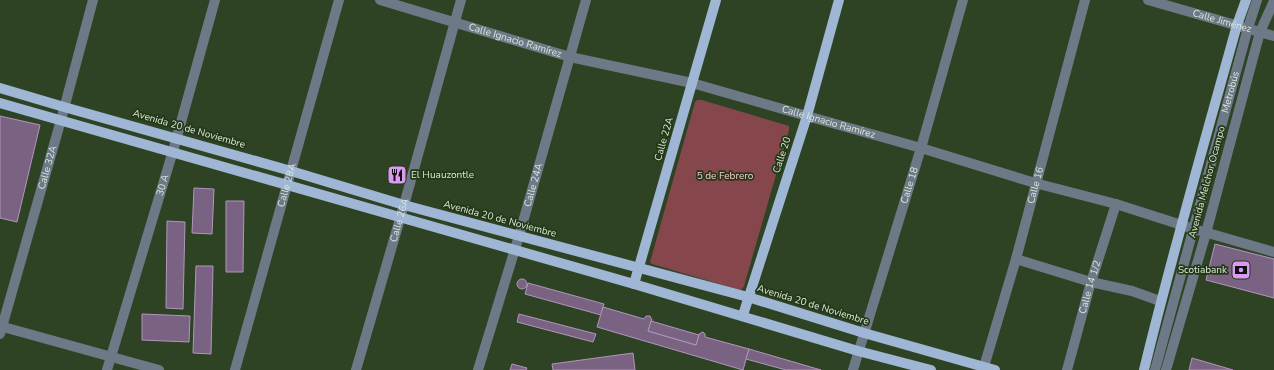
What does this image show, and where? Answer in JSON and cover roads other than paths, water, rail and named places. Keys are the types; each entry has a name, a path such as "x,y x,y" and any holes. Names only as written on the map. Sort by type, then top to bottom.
{"main road":[{"name":"Calle 22A","path":"634,284 716,0"},
{"name":"Calle 20","path":"742,315 807,116 839,0"},
{"name":"Avenida Melchor Ocampo","path":"1144,370 1160,301 1237,26 1246,0"},
{"name":"Avenida 20 de Noviembre","path":"0,88 291,170 404,205 748,298 983,368 995,370"},
{"path":"0,103 287,184 931,370"}],"street":[{"name":"Calle 32A","path":"1,329 61,120 92,0"},
{"name":"30 A","path":"107,370 173,152 214,0"},
{"name":"Calle 28A","path":"235,370 339,0"},
{"name":"Calle Ignacio Ramírez","path":"380,0 570,57 692,83 921,148 1035,183 1116,204 1194,229 1274,252"},
{"name":"Calle 26A","path":"356,370 461,0"},
{"name":"Calle 24A","path":"478,370 519,236 586,0"},
{"name":"Calle 18","path":"853,370 921,148 962,0"},
{"name":"Calle 16","path":"983,368 1016,259 1035,183 1085,0"},
{"name":"Calle Jiménez","path":"1148,0 1274,36"},
{"name":"Metrobús","path":"1155,370 1248,28 1257,0"},
{"name":"Avenida Melchor Ocampo","path":"1166,370 1206,232 1260,32 1274,1"},
{"name":"Calle 14 1/2","path":"1067,370 1116,204"},
{"path":"1016,259 1092,282 1132,291 1160,301"},
{"path":"1,329 111,356 159,370"}],"place":[{"name":"El Huauzontle","path":"397,175"},
{"name":"Scotiabank","path":"1241,270"}],"park label":[{"name":"5 de Febrero","path":"725,176"}]}
